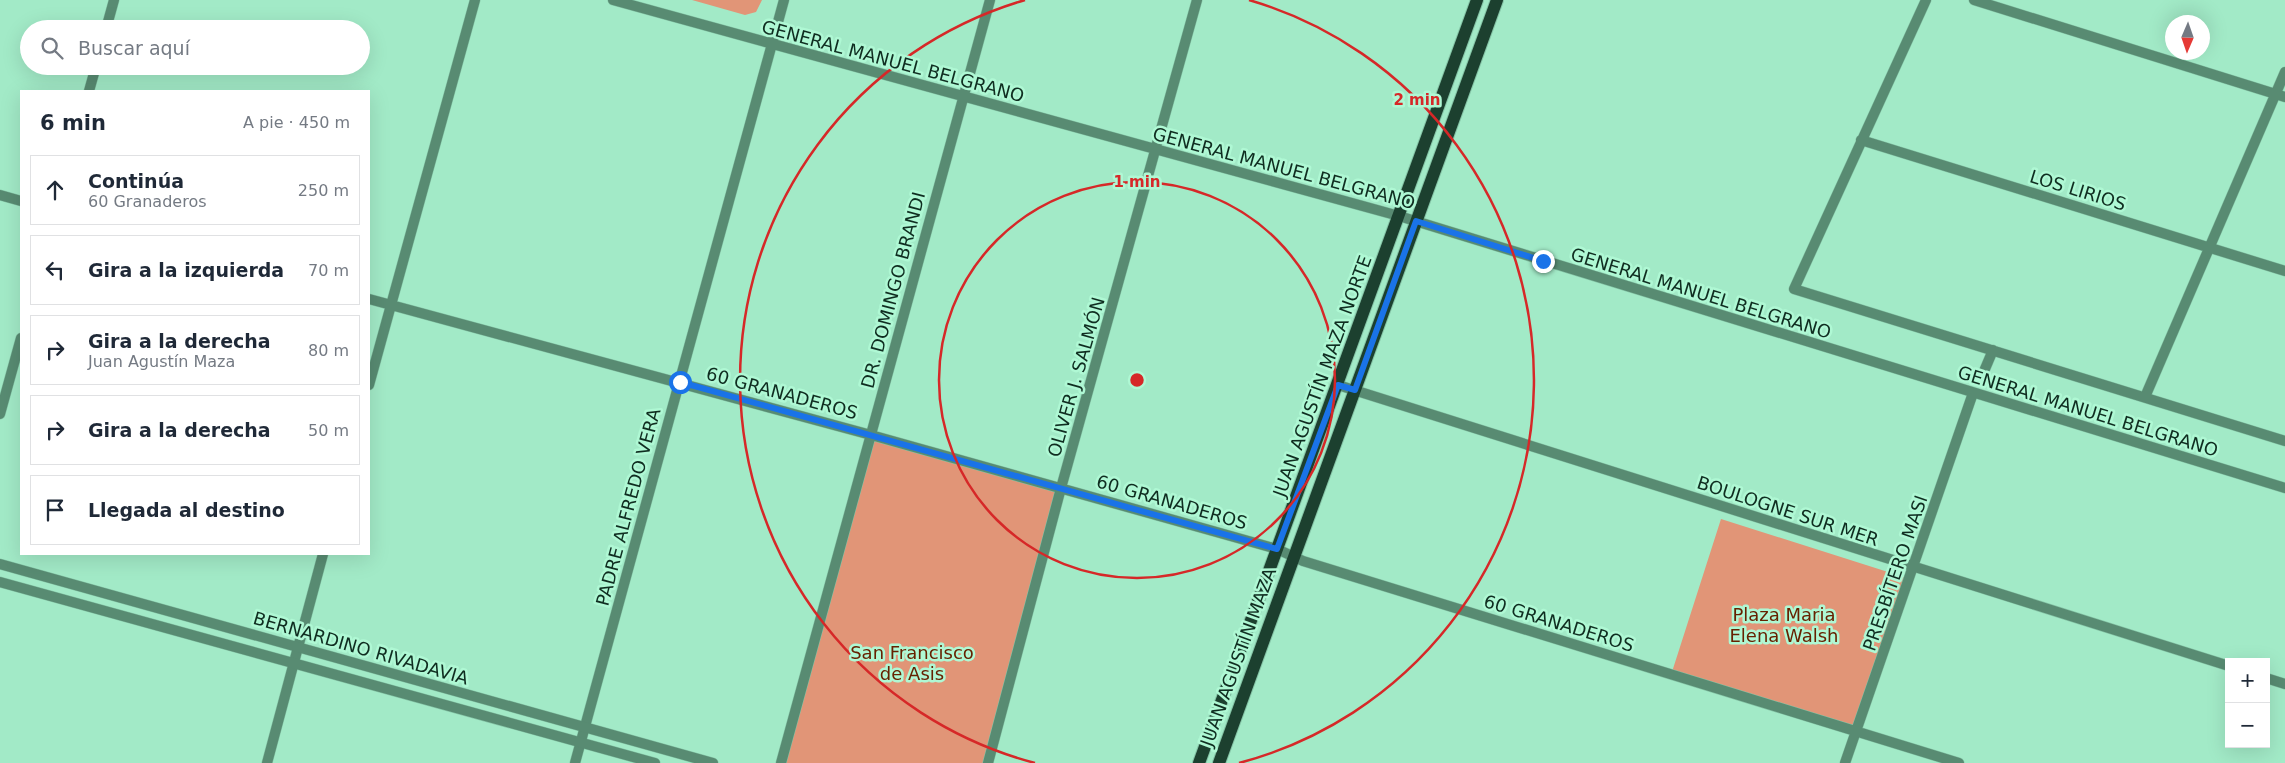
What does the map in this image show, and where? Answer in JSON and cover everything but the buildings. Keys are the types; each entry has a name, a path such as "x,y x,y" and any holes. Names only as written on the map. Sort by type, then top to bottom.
{"main road":[{"name":"JUAN AGUSTÍN MAZA NORTE","path":"1199,763 1477,0"},
{"name":"JUAN AGUSTÍN MAZA","path":"1219,763 1292,558 1497,0"}],"street":[{"path":"108,20 114,0"},
{"path":"370,381 475,0"},
{"name":"GENERAL MANUEL BELGRANO","path":"613,0 963,98 1399,216 2285,488"},
{"name":"PADRE ALFREDO VERA","path":"575,763 784,0"},
{"name":"DR. DOMINGO BRANDI","path":"781,763 990,0"},
{"name":"OLIVER J. SALMÓN","path":"988,763 1197,0"},
{"path":"1926,0 1794,289 2285,441"},
{"path":"1974,0 2280,95"},
{"path":"2145,397 2280,95 2285,72"},
{"path":"89,90 93,75"},
{"name":"LOS LIRIOS","path":"1861,140 2285,271"},
{"path":"0,195 20,201"},
{"name":"60 GRANADEROS","path":"370,299 871,434 1277,549 1292,558 1959,763"},
{"path":"0,414 20,342"},
{"path":"1982,376 1993,350"},
{"name":"BOULOGNE SUR MER","path":"1338,385 2225,665"},
{"name":"PRESBÍTERO MASI","path":"1845,763 1973,393"},
{"path":"267,763 324,555"},
{"name":"BERNARDINO RIVADAVIA","path":"0,564 713,763"},
{"name":"BERNARDINO RIVADAVIA","path":"0,582 655,763"},
{"path":"2270,679 2285,684"}],"green space":[{"path":"692,0 762,0 756,12 745,15"},
{"name":"San Francisco de Asis","path":"871,435 1061,488 988,763 781,763"},
{"name":"Plaza Maria Elena Walsh","path":"1721,519 1910,579 1857,732 1671,675"}],"route":[{"path":"680,382 1277,549 1338,385 1355,390 1416,221 1543,261"}]}
